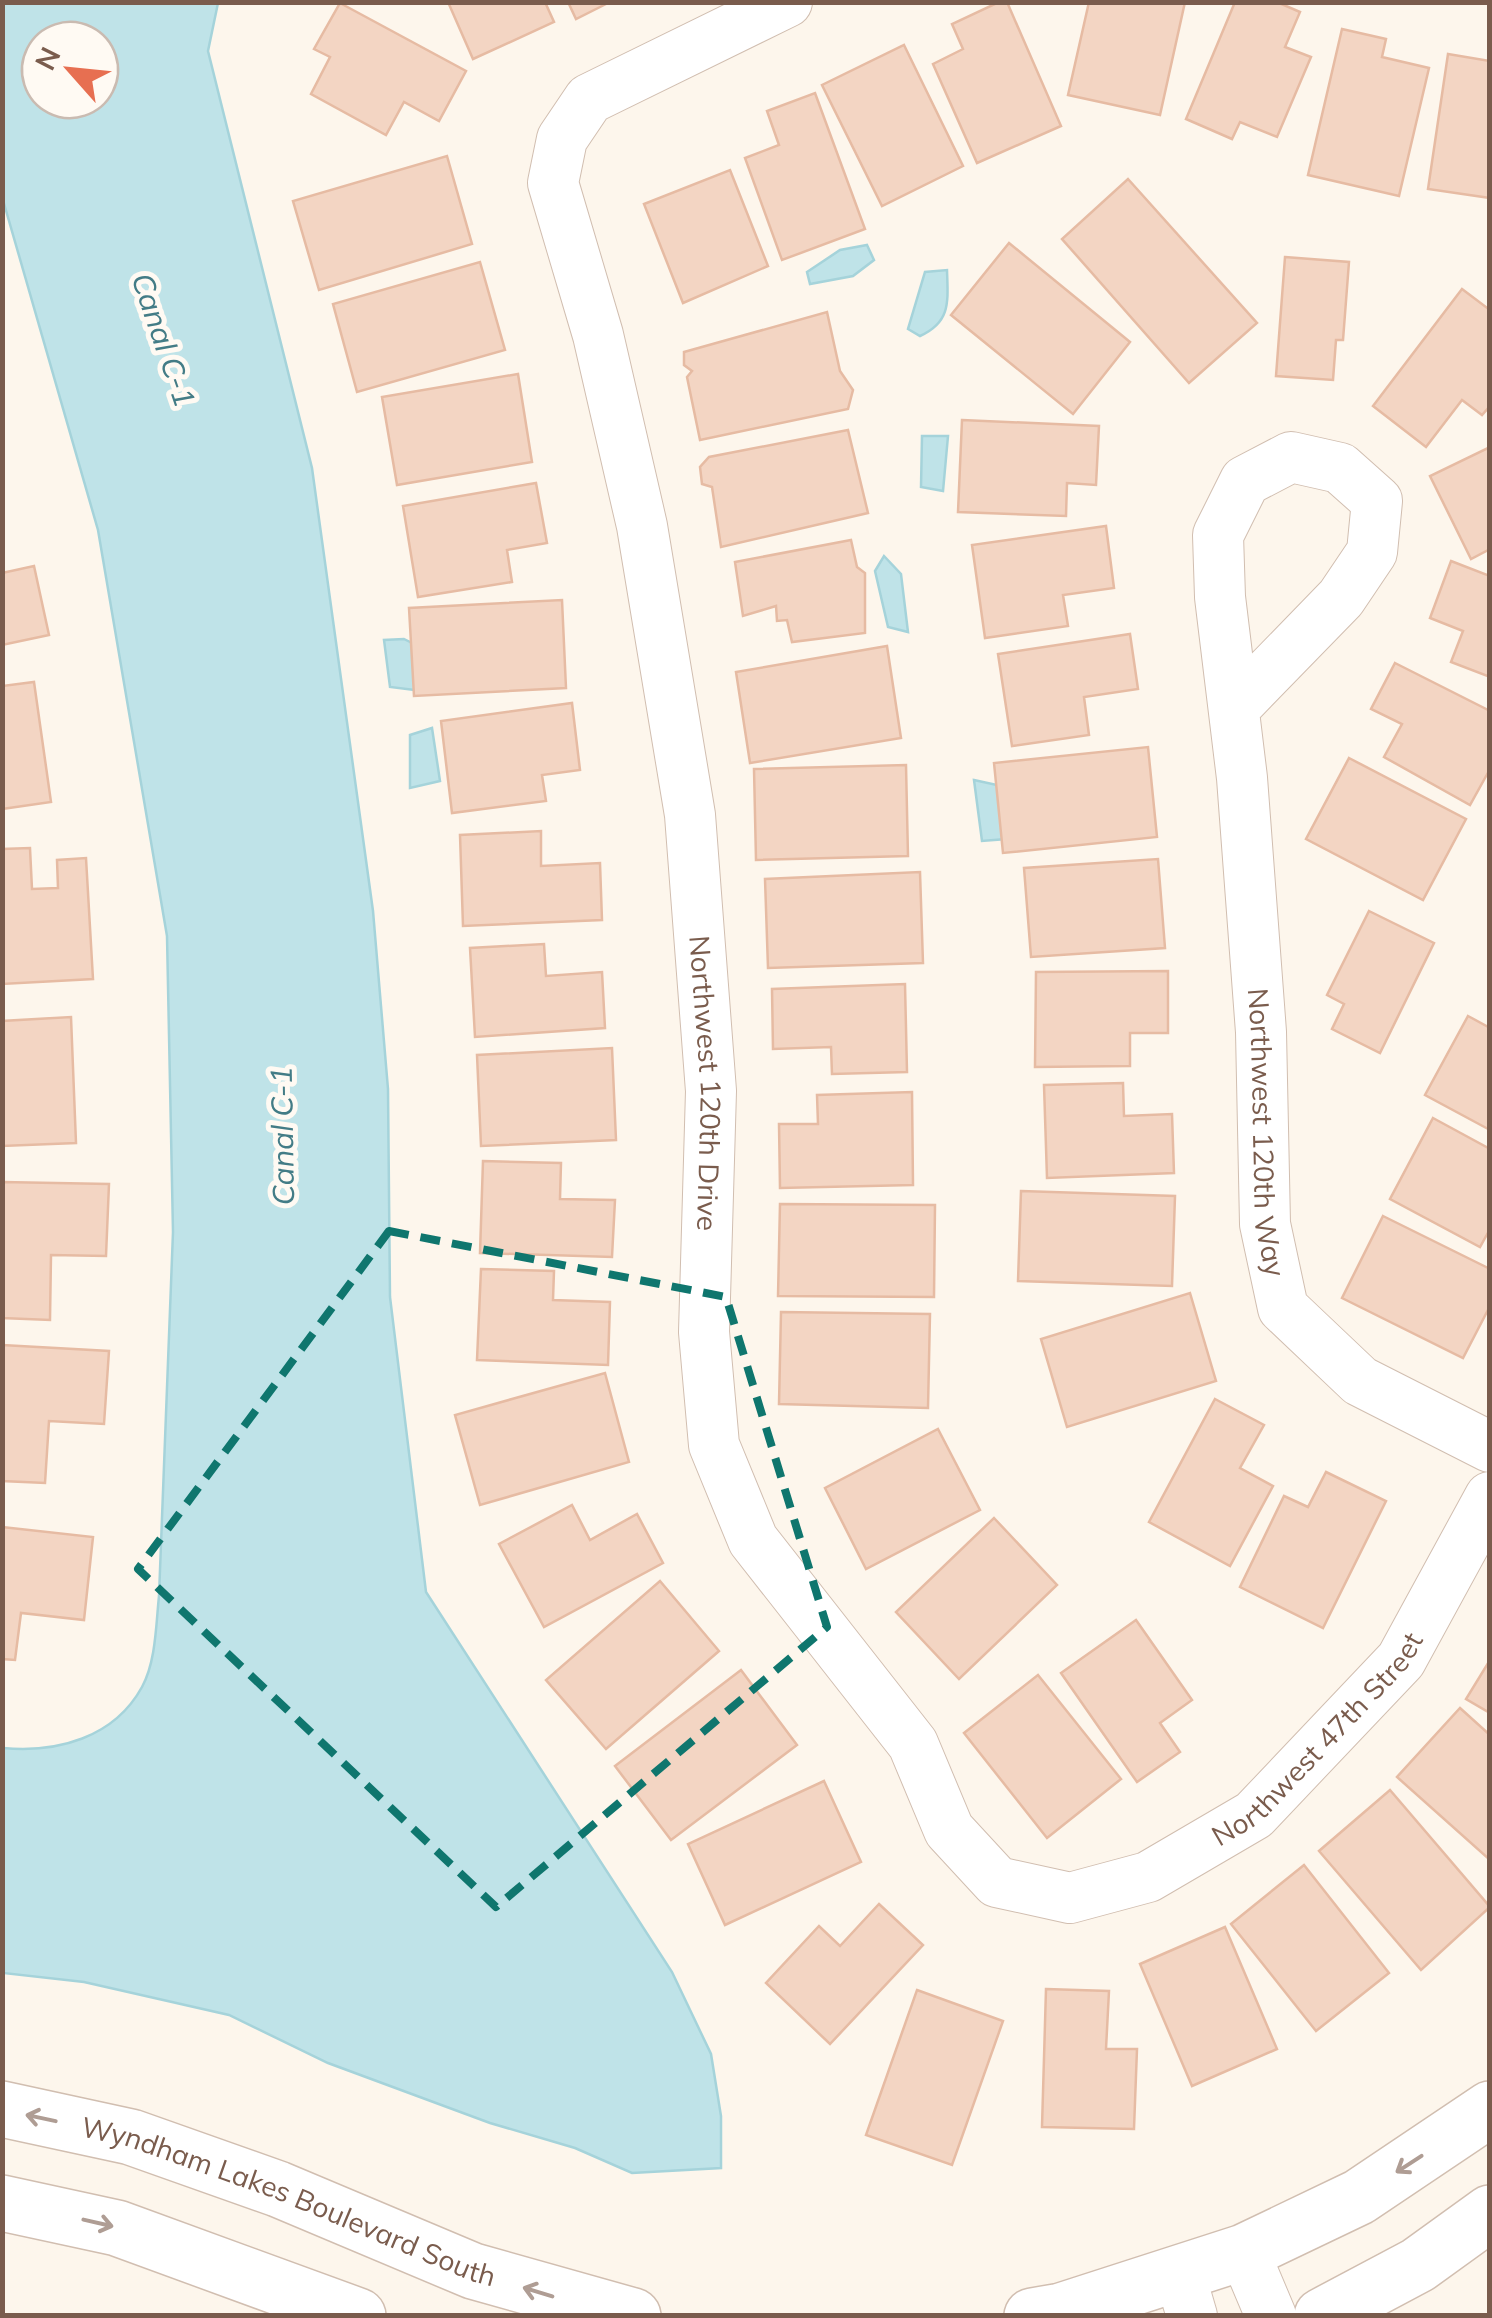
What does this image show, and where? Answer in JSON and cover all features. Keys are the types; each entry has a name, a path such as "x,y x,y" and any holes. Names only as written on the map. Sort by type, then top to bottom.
{"street":[{"name":"Northwest 120th Drive","path":"787,2 589,99 562,139 553,183 598,334 642,526 690,816 712,1092 704,1332 714,1445 753,1540 912,1744 949,1830 998,1882 1070,1898"},
{"name":"Northwest 120th Way","path":"1234,708 1341,598 1372,552 1377,501 1340,468 1291,457 1245,481 1218,535 1220,597 1234,708 1261,1032 1265,1224 1283,1308 1360,1381 1490,1447"},
{"name":"Northwest 47th Street","path":"1070,1898 1148,1877 1254,1816 1401,1660 1490,1497"},
{"path":"1032,2316 1186,2295 1244,2252 1359,2197 1490,2109"},
{"name":"Wyndham Lakes Boulevard South","path":"2,2110 131,2137 278,2189 472,2271 633,2316"},
{"path":"2,2203 117,2228 358,2316"},
{"path":"1322,2316 1418,2265 1490,2214"},
{"path":"1244,2252 1271,2316"}],"highlighted area":[{"path":"389,1231 726,1297 827,1627 496,1907 138,1569"}],"water":[{"name":"Canal C-1","path":"3,2 218,3 208,51 312,468 373,911 388,1089 390,1297 426,1592 672,1972 711,2054 721,2116 721,2168 632,2173 575,2148 490,2123 328,2063 229,2015 84,1982 3,1973 3,1748 63,1744 82,1739 116,1719 142,1687 150,1666 159,1596 173,1232 167,936 98,530 3,200"},
{"path":"867,245 874,260 853,276 810,284 807,272 840,250"},
{"path":"947,270 945,310 937,324 920,336 908,329 925,272"},
{"path":"922,436 948,436 943,491 921,487"},
{"path":"884,556 901,574 908,632 888,627 875,571"},
{"path":"404,639 422,648 423,691 390,687 384,640"},
{"path":"432,728 440,781 410,788 410,735"},
{"path":"974,780 997,785 1006,839 982,841"}],"building":[{"path":"448,2 545,2 554,22 473,59"},
{"path":"568,2 610,2 576,19"},
{"path":"1007,2 1061,126 977,163 933,64 963,49 952,24"},
{"path":"1089,2 1185,2 1160,115 1068,95"},
{"path":"1235,2 1277,2 1300,12 1285,47 1311,57 1277,137 1240,122 1232,139 1186,119"},
{"path":"340,3 466,71 439,121 404,102 386,135 311,94 330,57 314,49"},
{"path":"1342,29 1386,39 1382,57 1429,68 1399,196 1308,175"},
{"path":"904,45 963,166 882,206 822,85"},
{"path":"1448,54 1490,61 1490,198 1428,189"},
{"path":"815,93 865,229 782,260 745,158 779,145 767,111"},
{"path":"447,156 472,244 319,290 293,201"},
{"path":"730,170 768,266 683,303 644,204"},
{"path":"1128,179 1257,323 1189,383 1062,239"},
{"path":"1009,243 1130,342 1073,414 951,315"},
{"path":"1285,257 1349,262 1343,340 1336,340 1333,380 1276,376"},
{"path":"480,262 505,350 357,392 333,304"},
{"path":"1462,289 1490,310 1490,406 1482,415 1462,400 1426,447 1373,406"},
{"path":"827,312 840,371 853,390 848,409 700,440 687,377 692,371 684,365 684,352"},
{"path":"518,374 532,462 397,485 382,397"},
{"path":"962,420 1099,426 1096,485 1067,483 1066,516 958,512"},
{"path":"848,430 868,513 721,547 712,487 702,484 700,467 709,457"},
{"path":"1490,447 1490,549 1471,559 1430,476"},
{"path":"536,483 547,543 507,550 512,582 418,597 403,506"},
{"path":"1106,526 1114,588 1063,595 1068,626 985,638 972,545"},
{"path":"851,540 857,567 865,573 865,633 792,642 787,620 777,621 776,606 743,616 735,562"},
{"path":"1451,561 1490,576 1490,677 1451,662 1463,631 1430,618"},
{"path":"34,566 49,635 2,645 2,573"},
{"path":"562,600 566,688 414,696 409,608"},
{"path":"1130,634 1138,689 1084,697 1089,735 1012,746 998,654"},
{"path":"887,646 901,738 750,763 736,672"},
{"path":"1395,663 1490,711 1490,769 1470,805 1384,757 1402,724 1371,709"},
{"path":"34,682 51,802 2,809 2,686"},
{"path":"572,703 580,770 542,775 546,801 452,813 441,721"},
{"path":"1148,747 1157,837 1003,853 994,763"},
{"path":"1349,758 1466,819 1423,900 1306,839"},
{"path":"906,765 908,856 756,860 754,769"},
{"path":"541,831 541,866 600,863 602,920 463,926 460,835"},
{"path":"30,848 32,889 58,888 57,860 86,858 93,979 2,984 2,849"},
{"path":"1158,859 1165,948 1031,957 1024,868"},
{"path":"920,872 923,963 768,968 765,879"},
{"path":"1369,911 1434,943 1380,1053 1332,1029 1344,1004 1327,995"},
{"path":"544,944 546,976 602,972 605,1028 475,1037 470,948"},
{"path":"1168,971 1168,1033 1130,1033 1130,1066 1035,1067 1036,972"},
{"path":"905,984 907,1072 832,1074 831,1047 773,1049 772,989"},
{"path":"1468,1016 1490,1028 1490,1130 1425,1095"},
{"path":"71,1017 76,1143 2,1146 2,1021"},
{"path":"612,1048 616,1140 481,1146 477,1055"},
{"path":"1123,1083 1124,1116 1172,1114 1174,1173 1047,1178 1044,1085"},
{"path":"912,1092 913,1185 780,1188 779,1124 818,1124 817,1095"},
{"path":"1433,1118 1490,1149 1490,1229 1480,1247 1390,1199"},
{"path":"483,1161 561,1163 560,1199 615,1200 612,1257 480,1253"},
{"path":"2,1182 109,1184 106,1256 51,1255 50,1320 2,1318"},
{"path":"1021,1191 1175,1196 1172,1286 1018,1281"},
{"path":"780,1204 935,1205 934,1297 778,1296"},
{"path":"1383,1216 1490,1269 1490,1306 1463,1358 1342,1298"},
{"path":"481,1269 554,1271 553,1300 610,1302 608,1365 477,1360"},
{"path":"1190,1293 1216,1381 1067,1427 1041,1339"},
{"path":"781,1312 930,1314 928,1408 779,1404"},
{"path":"2,1345 109,1351 104,1424 49,1421 45,1483 2,1481"},
{"path":"605,1373 629,1462 480,1505 455,1415"},
{"path":"1215,1399 1264,1425 1240,1468 1273,1486 1230,1566 1149,1522"},
{"path":"938,1429 980,1510 866,1569 825,1488"},
{"path":"1326,1472 1386,1501 1323,1628 1240,1587 1284,1496 1308,1507"},
{"path":"572,1505 590,1540 637,1514 663,1563 544,1627 499,1544"},
{"path":"994,1518 1057,1585 959,1679 896,1612"},
{"path":"2,1527 93,1537 84,1620 21,1613 15,1660 2,1659"},
{"path":"660,1581 719,1651 606,1749 546,1680"},
{"path":"1136,1620 1192,1700 1160,1723 1180,1752 1137,1782 1061,1673"},
{"path":"1490,1660 1490,1713 1466,1699"},
{"path":"741,1670 797,1745 671,1840 615,1766"},
{"path":"1038,1675 1121,1779 1047,1838 964,1733"},
{"path":"1460,1708 1490,1735 1490,1860 1397,1777"},
{"path":"824,1781 861,1862 725,1925 688,1844"},
{"path":"1390,1790 1490,1907 1421,1970 1319,1851"},
{"path":"1304,1865 1389,1973 1316,2031 1231,1924"},
{"path":"879,1904 923,1945 830,2044 766,1983 819,1926 840,1946"},
{"path":"1225,1927 1277,2049 1192,2086 1140,1964"},
{"path":"1046,1989 1109,1991 1106,2049 1137,2049 1134,2129 1042,2127"},
{"path":"917,1990 1003,2021 952,2165 866,2135"}]}
